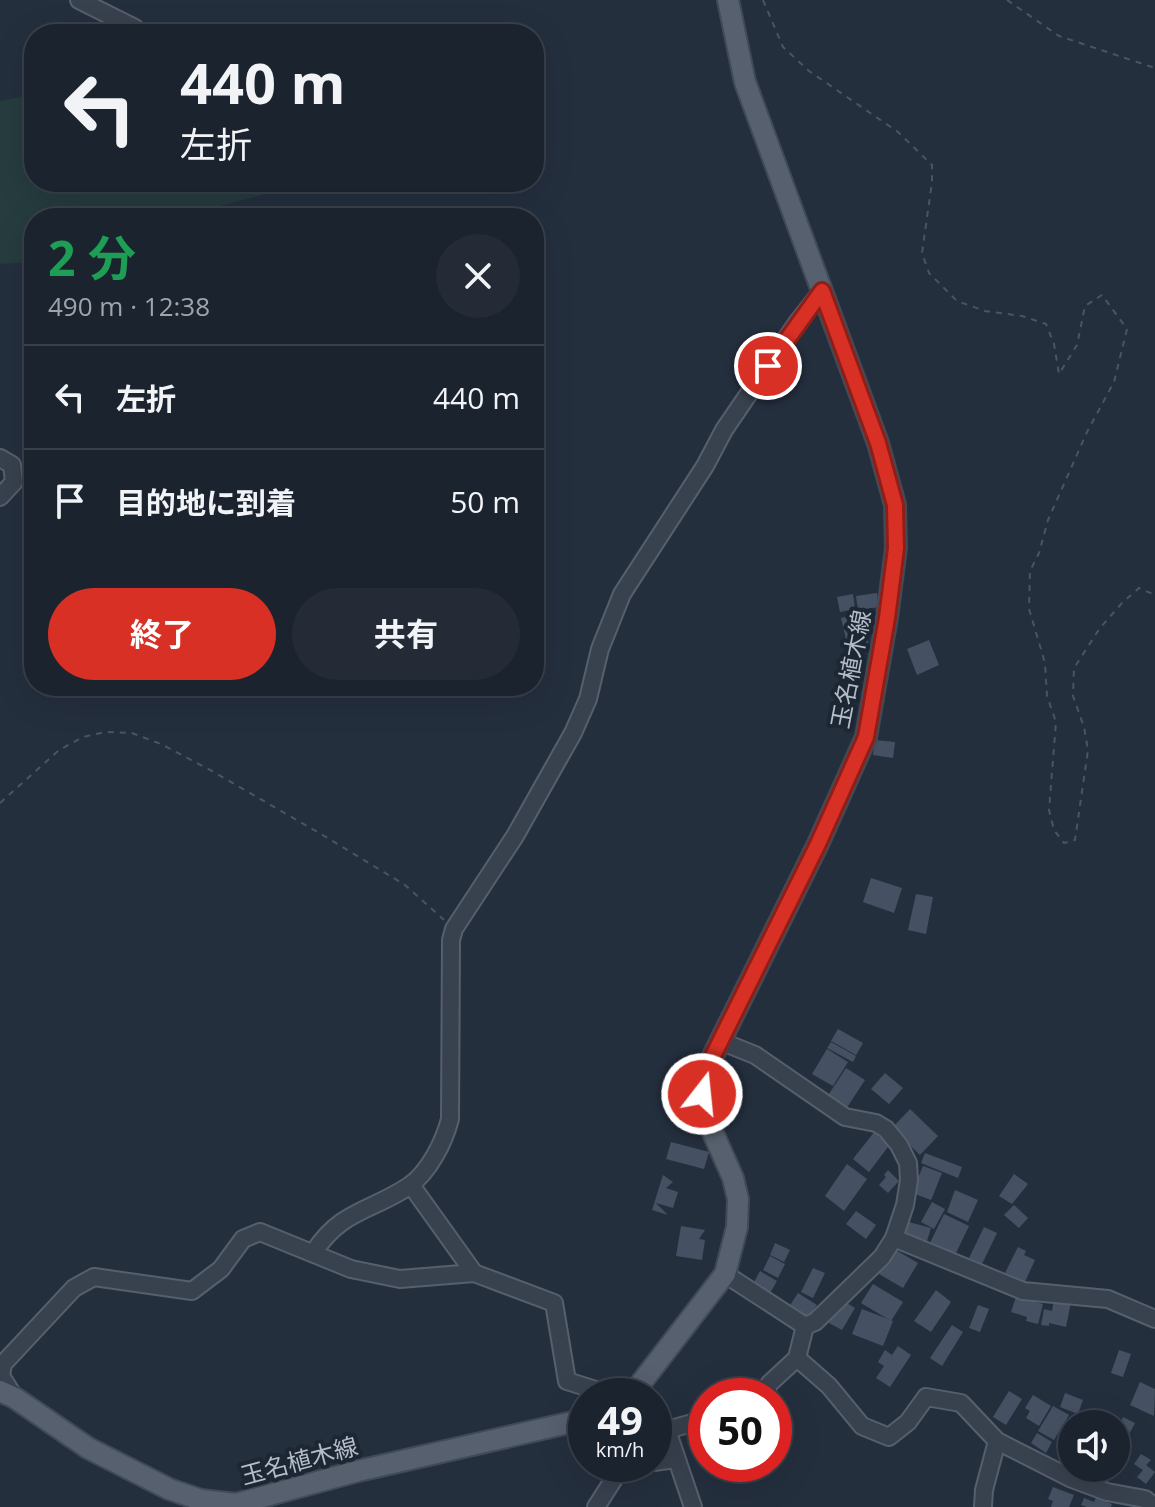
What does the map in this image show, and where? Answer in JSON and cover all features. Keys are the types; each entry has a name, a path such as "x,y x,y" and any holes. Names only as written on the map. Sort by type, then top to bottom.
{"main road":[{"name":"玉名植木線","path":"645,1378 725,1274 737,1227 738,1199 733,1178 706,1117 702,1094 707,1068 818,844 866,737 896,548 895,505 878,443 745,82 728,0"},
{"name":"玉名植木線","path":"7,1395 88,1448 169,1489 201,1500 236,1504 358,1471 568,1423"}],"street":[{"path":"79,0 127,24"},
{"path":"314,1252 327,1232 360,1210 411,1185 435,1156 446,1136 450,1119 451,940 454,929 515,836 573,733 588,699 600,649 622,594 705,466 724,430 822,291"},
{"path":"0,458 12,465 14,482 0,497"},
{"path":"720,1041 755,1055 845,1117 876,1123 886,1129 908,1163 905,1205 894,1238 882,1257 815,1322 805,1326"},
{"path":"411,1185 474,1273"},
{"path":"7,1395 1,1376 3,1364 74,1288 94,1277 192,1291 221,1269 243,1239 260,1232 351,1269 400,1279 474,1273 554,1303 568,1381"},
{"path":"894,1238 1023,1291 1108,1299 1155,1319"},
{"path":"725,1274 805,1326"},
{"path":"775,1378 797,1358 805,1326"},
{"path":"797,1358 829,1386 862,1426 889,1437 908,1422 926,1397 961,1403 997,1441 1072,1479 1107,1492 1145,1499 1155,1507"},
{"path":"983,1507 984,1490 997,1441"},
{"path":"672,1453 693,1507"},
{"path":"596,1507 612,1482"}],"path":[{"path":"763,0 783,47 809,71 898,132 932,165 922,253 929,273 957,301 985,311 1022,316 1046,324 1054,344 1059,374 1077,345 1085,306 1102,295 1127,329 1114,382 1087,432 1048,520 1039,553 1030,571 1029,609 1045,663 1047,696 1056,722 1049,810 1054,830 1064,843 1075,840 1088,750 1073,696 1074,668 1100,628 1122,603 1139,588 1155,595"},
{"path":"1007,0 1059,36 1155,68"},
{"path":"0,803 59,750 83,737 105,732 132,733 161,744 212,771 405,885 454,929"}],"green space":[{"path":"24,96 24,192 272,192 216,208 24,208 24,263 0,264 0,101"}],"building":[{"path":"877,593 879,607 858,610 856,596"},
{"path":"853,594 855,609 840,612 837,597"},
{"path":"862,613 869,647 849,652 841,618"},
{"path":"929,640 939,665 917,675 907,649"},
{"path":"875,740 895,742 893,758 873,755"},
{"path":"871,878 902,888 894,913 863,902"},
{"path":"916,894 933,897 926,934 908,930"},
{"path":"838,1029 863,1043 856,1055 831,1041"},
{"path":"831,1042 856,1056 853,1062 827,1048"},
{"path":"827,1049 848,1062 833,1086 812,1074"},
{"path":"846,1068 865,1080 844,1112 825,1100"},
{"path":"885,1073 903,1088 889,1104 871,1089"},
{"path":"910,1109 938,1136 920,1155 892,1128"},
{"path":"875,1131 891,1143 869,1172 853,1159"},
{"path":"671,1142 709,1152 704,1169 666,1159"},
{"path":"925,1153 962,1167 958,1178 921,1163"},
{"path":"847,1164 867,1179 844,1211 825,1196"},
{"path":"923,1166 942,1173 931,1200 912,1193"},
{"path":"888,1170 899,1181 888,1193 879,1185"},
{"path":"1014,1174 1028,1184 1012,1204 999,1196"},
{"path":"663,1175 673,1182 666,1188 678,1192 673,1208 656,1203 668,1215 652,1210"},
{"path":"955,1190 978,1200 968,1222 947,1212"},
{"path":"932,1202 945,1209 934,1229 921,1222"},
{"path":"1014,1205 1028,1218 1019,1228 1004,1215"},
{"path":"856,1211 876,1225 866,1239 846,1224"},
{"path":"944,1214 969,1226 955,1255 930,1243"},
{"path":"905,1221 931,1228 926,1244 900,1237"},
{"path":"681,1226 705,1230 699,1239 705,1240 702,1260 676,1256"},
{"path":"984,1227 997,1233 982,1264 969,1258"},
{"path":"775,1243 790,1250 784,1262 770,1255"},
{"path":"1018,1247 1026,1251 1024,1255 1035,1260 1024,1284 1004,1275"},
{"path":"894,1249 918,1263 903,1288 879,1274"},
{"path":"770,1256 785,1264 778,1278 763,1270"},
{"path":"813,1268 825,1273 813,1298 801,1292"},
{"path":"760,1271 777,1281 769,1295 752,1286"},
{"path":"873,1284 903,1302 891,1321 861,1303"},
{"path":"936,1290 951,1302 931,1332 914,1321"},
{"path":"798,1293 817,1305 805,1322 787,1310"},
{"path":"1016,1297 1043,1304 1038,1324 1011,1312"},
{"path":"1054,1299 1071,1302 1066,1327 1049,1323 1049,1326 1041,1325 1044,1309 1052,1311"},
{"path":"842,1300 855,1308 842,1330 829,1323"},
{"path":"978,1305 989,1309 980,1332 969,1328"},
{"path":"862,1309 893,1321 883,1346 852,1334"},
{"path":"952,1325 963,1332 942,1366 930,1358"},
{"path":"898,1346 911,1355 890,1387 876,1378 884,1366 878,1362 885,1350 892,1355"},
{"path":"1119,1350 1131,1354 1123,1377 1111,1373"},
{"path":"1140,1382 1155,1389 1154,1416 1130,1405"},
{"path":"1009,1391 1022,1399 1006,1425 993,1417"},
{"path":"1065,1393 1083,1400 1079,1410 1060,1407"},
{"path":"1033,1395 1051,1406 1039,1426 1026,1418 1030,1411 1025,1408"},
{"path":"1053,1406 1060,1410 1058,1433 1054,1440 1038,1431"},
{"path":"1037,1433 1052,1442 1046,1453 1031,1443"},
{"path":"1141,1454 1151,1460 1146,1465 1155,1472 1146,1484 1137,1477 1143,1470 1134,1464"},
{"path":"1090,1482 1108,1482 1103,1490"},
{"path":"1053,1487 1074,1495 1069,1507 1051,1507 1053,1501 1048,1499"},
{"path":"1084,1498 1094,1502 1096,1498 1112,1504 1111,1507 1087,1507 1081,1505"}],"route":[{"path":"702,1094 707,1068 818,844 866,737 896,548 895,505 878,443 822,291 768,366"}]}
